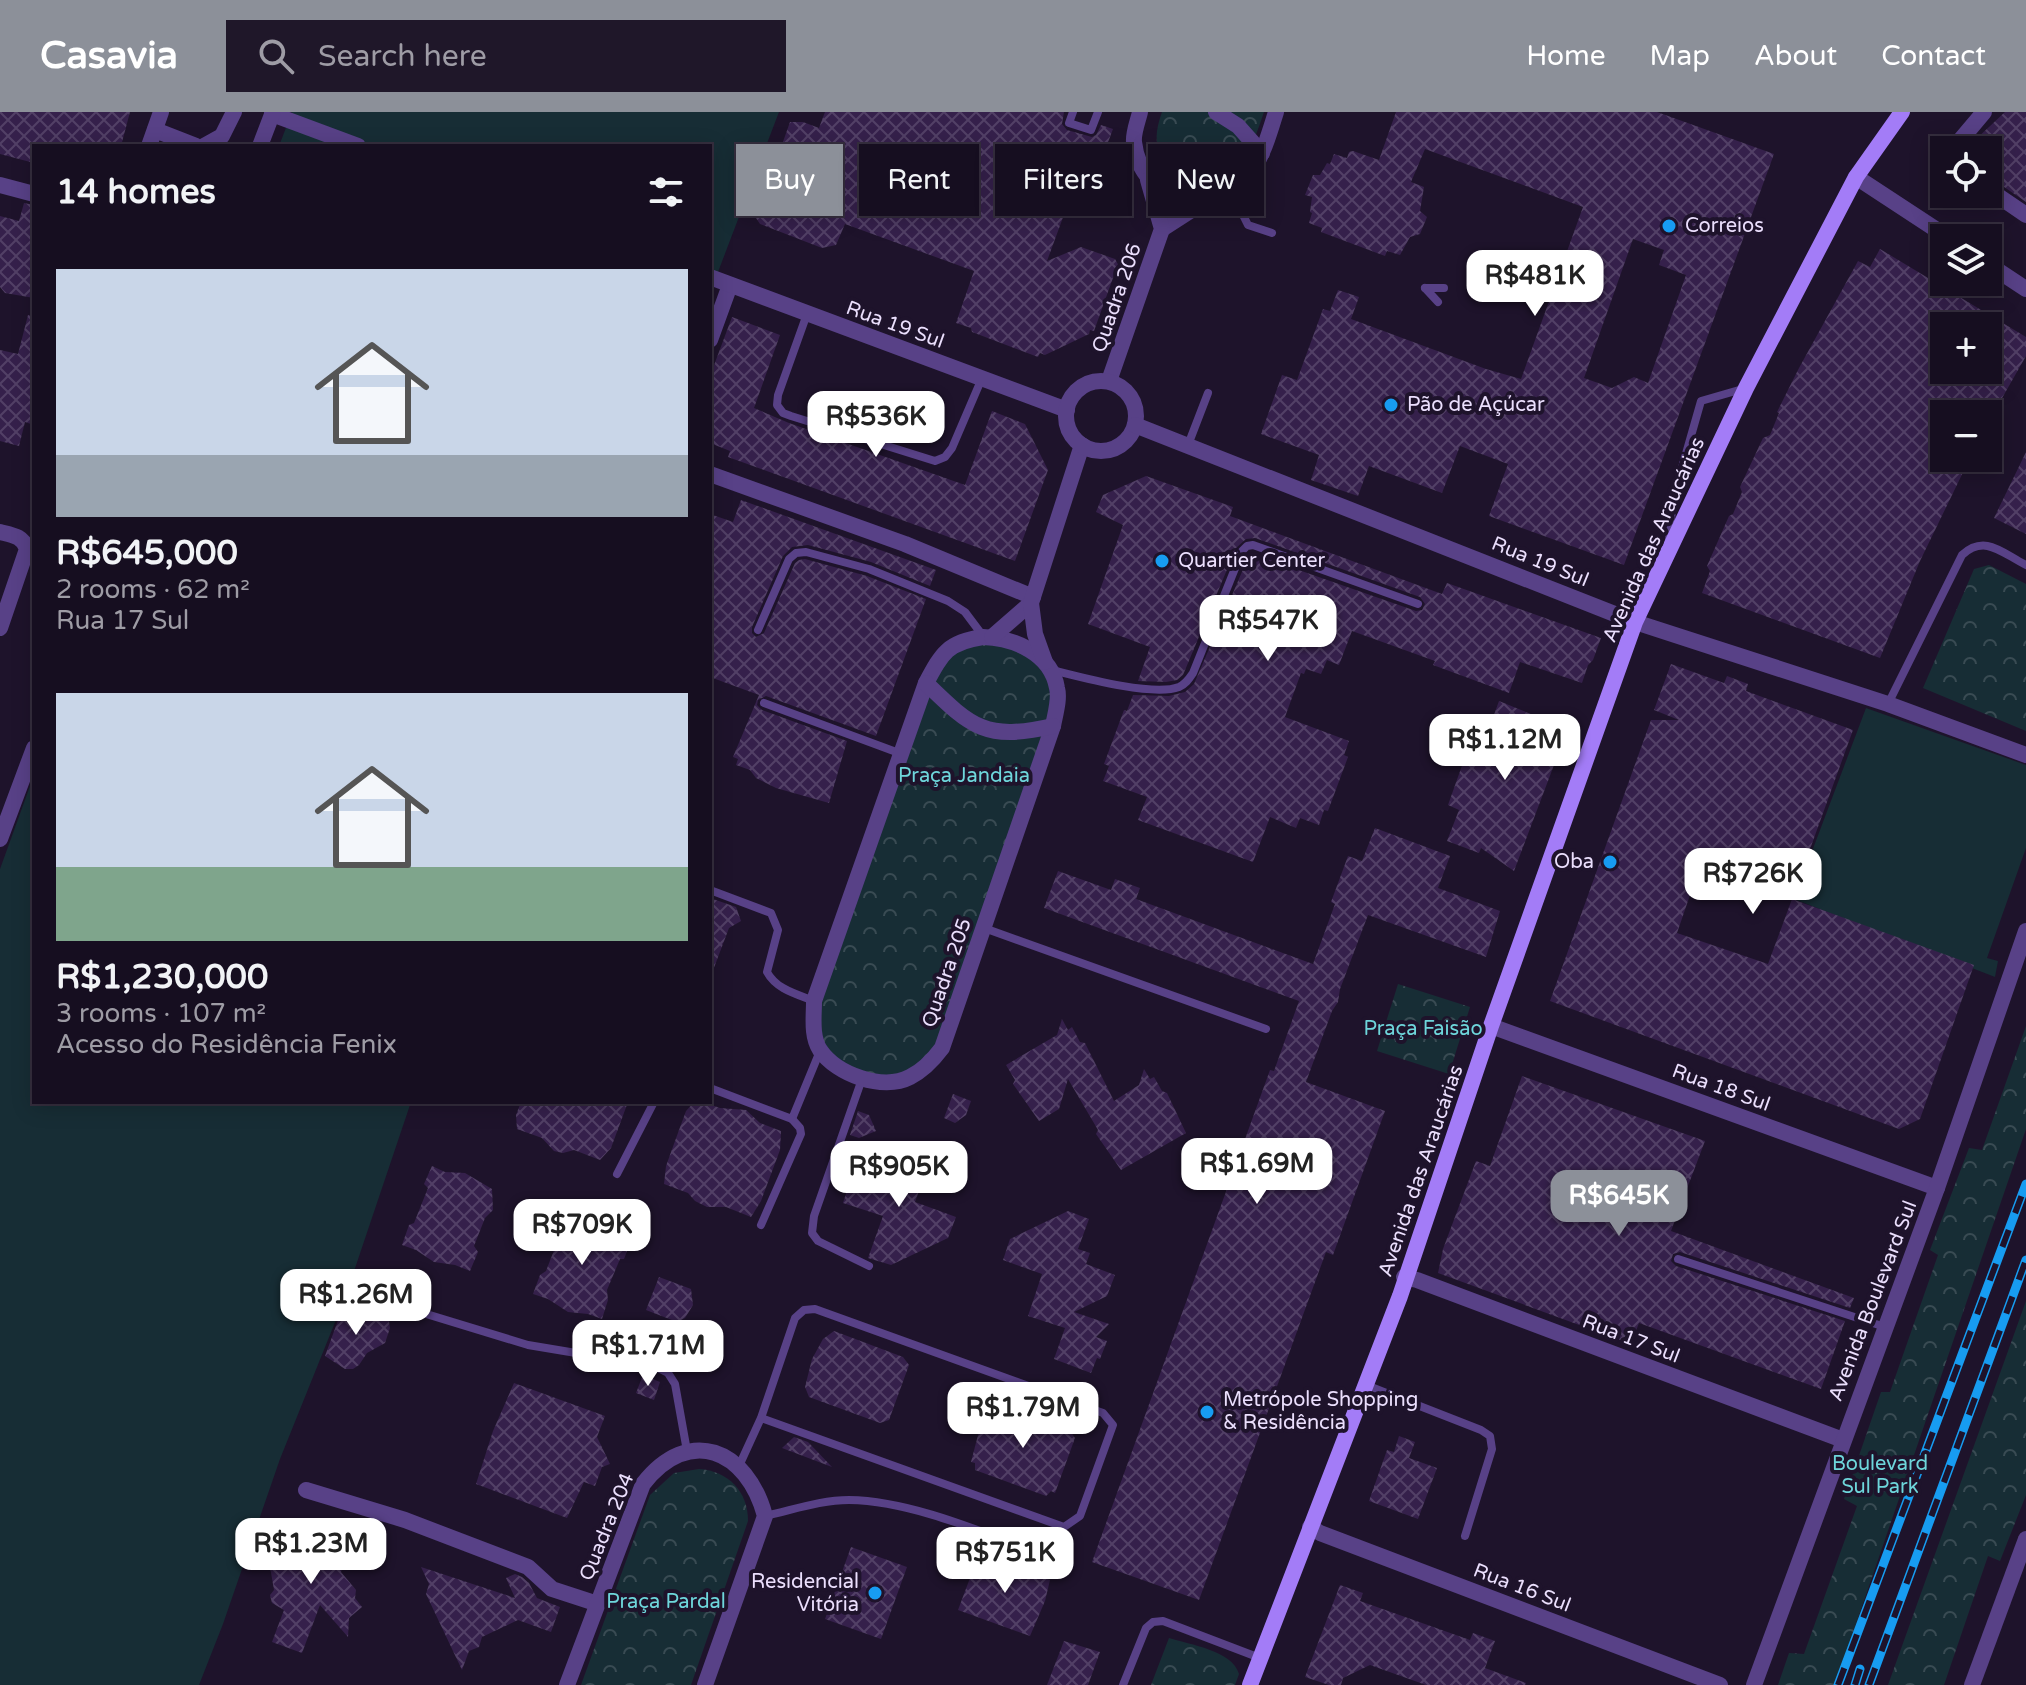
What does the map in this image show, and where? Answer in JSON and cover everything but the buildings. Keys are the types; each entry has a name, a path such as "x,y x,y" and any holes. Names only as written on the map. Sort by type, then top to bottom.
{"main road":[{"name":"Avenida das Araucárias","path":"1250,1685 1366,1385 1635,622 1746,388 1856,177 1902,112"}],"street":[{"path":"161,112 152,138 185,144"},
{"path":"208,144 222,136 234,112"},
{"name":"Quadra 206","path":"1140,112 1133,139 1140,168 1148,180"},
{"path":"1216,112 1238,126 1254,144"},
{"name":"Quadra 206","path":"1264,147 1276,112"},
{"path":"1964,136 1984,112"},
{"path":"261,144 273,113 353,144"},
{"path":"1856,177 1930,226"},
{"path":"0,185 32,193"},
{"path":"2002,199 2026,215"},
{"name":"Quadra 206","path":"1109,381 1162,229 1158,216"},
{"name":"Quadra 206","path":"1162,229 1182,216"},
{"path":"2002,273 2026,289"},
{"name":"Rua 19 Sul","path":"712,278 1067,410"},
{"path":"712,334 730,285"},
{"path":"1097,381 1109,381 1128,393 1134,403 1135,425 1123,443 1103,451 1082,445 1069,430 1067,410 1077,390 1097,381"},
{"name":"Rua 19 Sul","path":"1135,425 1635,622 1888,704 2026,755"},
{"name":"Quadra 205","path":"862,1079 876,1082 908,1079 928,1066 942,1048 1053,726 1058,690 1035,634 1032,600 1082,445"},
{"path":"712,475 905,544 1032,600 987,637"},
{"path":"0,532 18,537 27,549 0,628"},
{"path":"862,1079 842,1069 820,1050 813,1030 814,1001 926,683 941,655 961,640 1001,638 1027,647 1048,666"},
{"path":"926,683 959,715 981,728 1002,733 1022,733 1053,726"},
{"path":"0,839 32,753"},
{"name":"Avenida Boulevard Sul","path":"1754,1685 1937,1188 2026,931"},
{"name":"Rua 18 Sul","path":"1491,1026 1937,1188"},
{"name":"Rua 17 Sul","path":"1404,1277 1843,1440"},
{"path":"687,1451 711,1452 739,1466 761,1501 765,1516 705,1685"},
{"name":"Quadra 204","path":"567,1685 643,1484 661,1464 687,1451"},
{"path":"306,1490 405,1520 528,1567 552,1589 598,1604"},
{"name":"Rua 16 Sul","path":"1310,1527 1720,1685"},
{"path":"1972,1685 2026,1539"}],"lane":[{"path":"1073,112 1069,123 1091,130 1098,112"},
{"path":"1244,216 1248,225 1272,233"},
{"path":"1438,302 1425,288 1444,288"},
{"path":"807,313 778,395 777,405 783,413 791,416 935,461 945,457 952,448 982,378"},
{"path":"1667,557 1673,499 1701,401 1746,388"},
{"path":"1188,445 1208,393"},
{"path":"1888,704 1962,555 1973,544 1986,544 2026,565"},
{"path":"1048,666 1094,680 1150,689 1177,688 1193,673 1242,551 1247,546 1253,545 1418,604"},
{"path":"758,630 789,559 796,553 806,552 869,569 948,601 965,612 987,637"},
{"path":"764,703 899,753"},
{"path":"712,891 763,907 771,913 778,930 767,972 771,981 814,1001"},
{"path":"983,928 1266,1029"},
{"path":"792,1119 820,1050"},
{"path":"862,1079 814,1216 812,1233 818,1241 869,1266"},
{"path":"712,1089 792,1119 800,1128 801,1134 761,1225"},
{"path":"617,1174 653,1104"},
{"path":"1678,1259 1885,1327"},
{"path":"364,1295 528,1345 654,1366 668,1373 675,1384 687,1451"},
{"path":"739,1466 761,1418 795,1318 804,1310 815,1309 1103,1413 1113,1425 1080,1516 1064,1527 761,1418"},
{"path":"1366,1385 1490,1436 1492,1449 1465,1536"},
{"path":"765,1516 825,1502 850,1500 889,1504 919,1511 1055,1559"},
{"path":"1123,1685 1146,1628 1153,1622 1163,1621 1260,1658"}],"green space":[{"path":"292,112 779,112 767,144 736,144 736,216 739,216 712,288 712,144 280,144"},
{"path":"1162,112 1264,112 1252,144 1158,144"},
{"path":"1989,565 2026,584 2026,731 1923,688 1974,569"},
{"name":"Praça Jandaia","path":"961,640 1018,643 1058,690 928,1066 876,1082 820,1050 814,1001 926,683"},
{"path":"1866,708 2026,765 2026,848 1987,958 1998,961 1995,977 1794,899"},
{"path":"32,781 32,1104 410,1104 346,1295 280,1459 199,1685 0,1685 0,869"},
{"name":"Praça Faisão","path":"1398,984 1470,1007 1449,1074 1377,1051"},
{"name":"Boulevard Sul Park","path":"2026,1026 2026,1129 1835,1685 1778,1685 1789,1653 1804,1654 1857,1506 1844,1499 1881,1392 1890,1392 1938,1255 1930,1250 1969,1148 1982,1150"},
{"path":"2026,1301 2026,1495 2000,1561 1988,1556 1944,1685 1888,1685"},
{"name":"Praça Pardal","path":"699,1469 719,1474 734,1484 744,1500 748,1521 691,1685 581,1685 650,1495 674,1473"},
{"path":"1169,1638 1228,1659 1239,1674 1235,1685 1151,1685"}],"railway":[{"path":"1838,1685 2026,1184"},
{"path":"1869,1685 2026,1260"},
{"path":"1855,1685 1860,1669"}],"place":[{"name":"Correios","path":"1669,226"},
{"name":"Pão de Açúcar","path":"1391,405"},
{"name":"Quartier Center","path":"1162,561"},
{"name":"Oba","path":"1610,862"},
{"name":"Metrópole Shopping & Residência","path":"1207,1412"},
{"name":"Residencial Vitória","path":"875,1593"}]}
